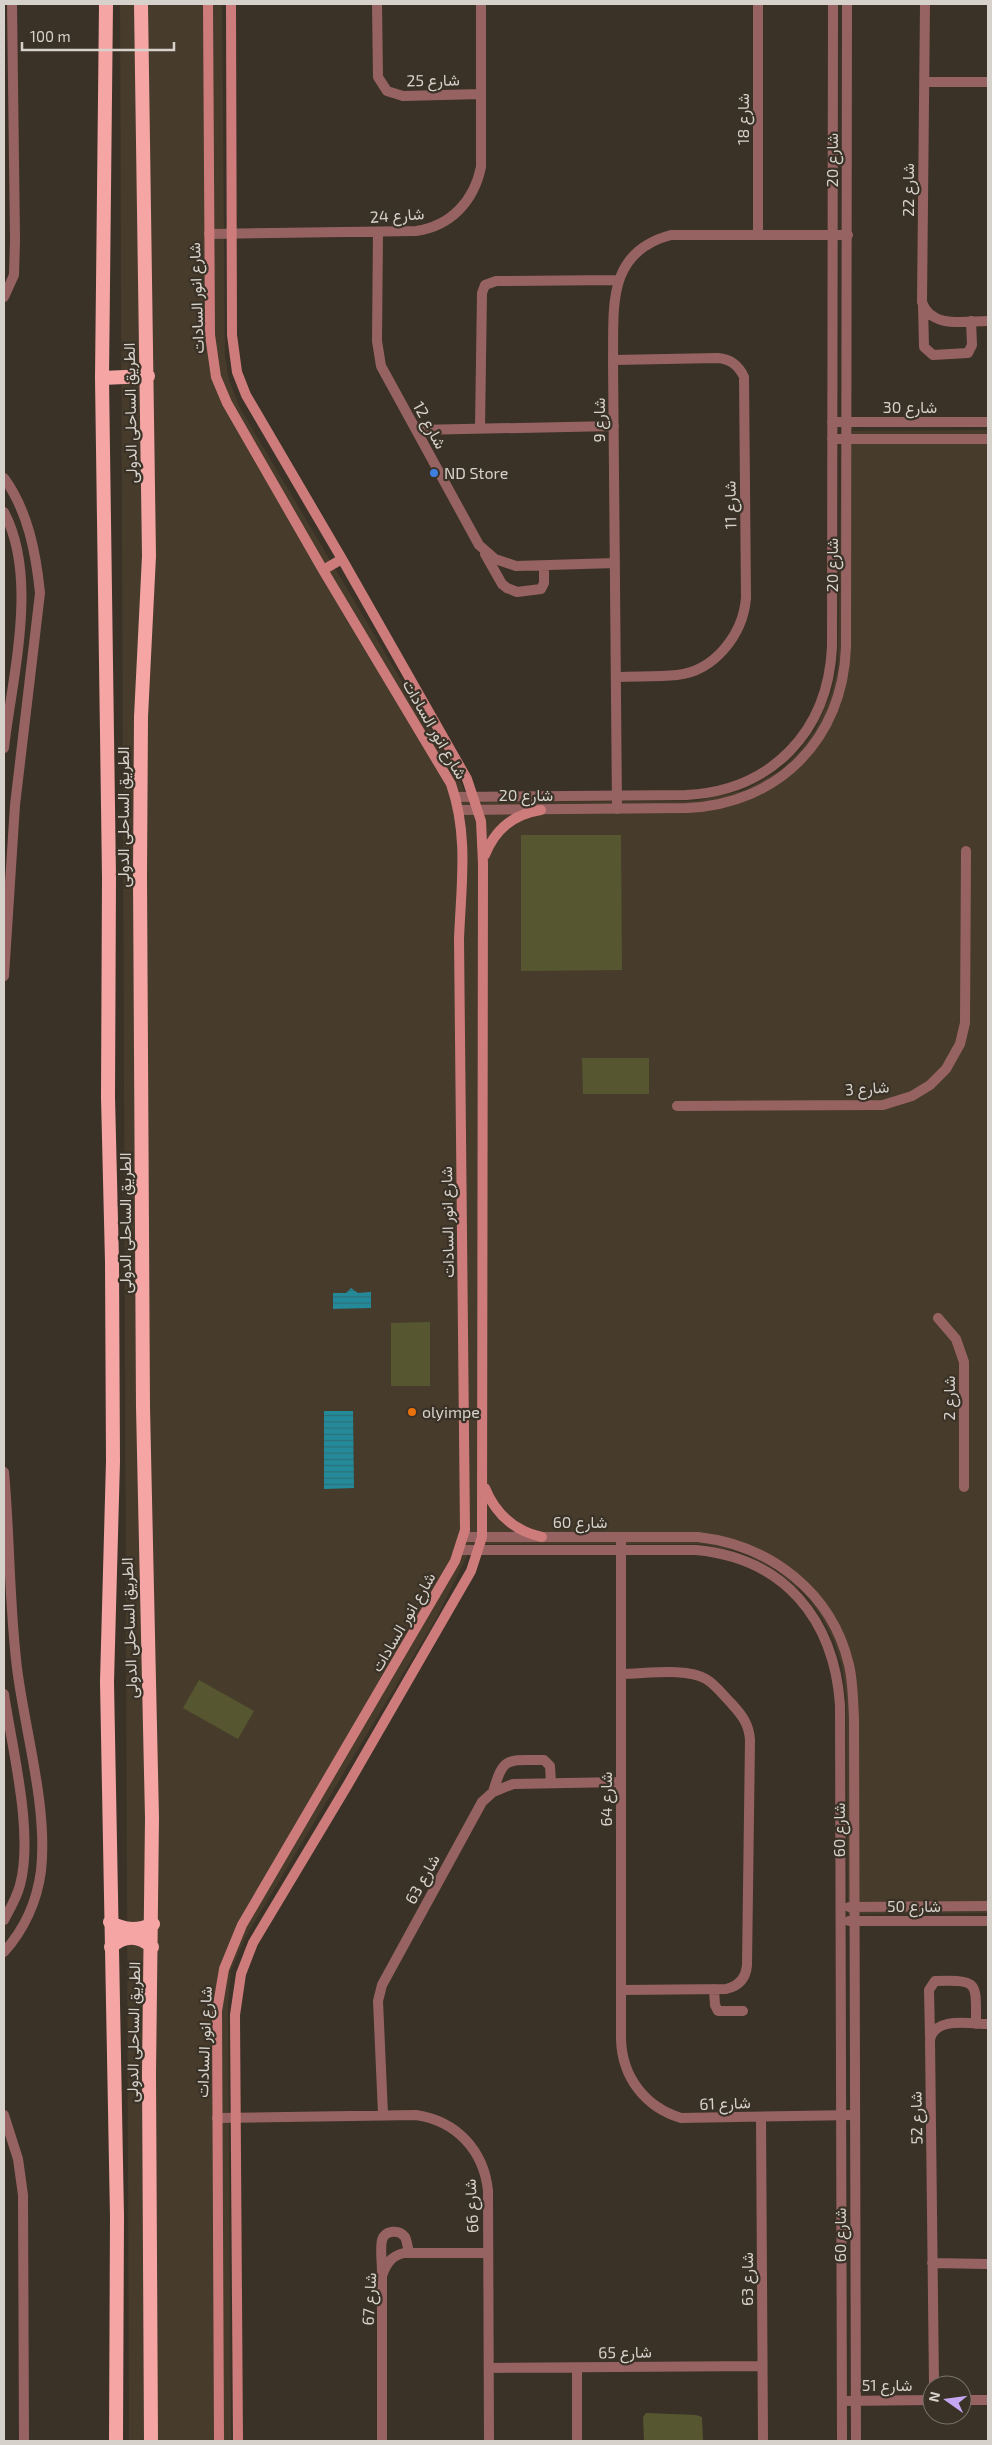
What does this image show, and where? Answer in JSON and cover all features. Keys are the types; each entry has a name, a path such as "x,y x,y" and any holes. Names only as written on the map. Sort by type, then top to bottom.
{"highway":[{"name":"الطريق الساحلى الدولى","path":"106,4 102,378 109,877 108,1097 112,1262 112,1498 107,1682 117,2263 116,2441"},
{"name":"الطريق الساحلى الدولى","path":"140,4 148,376 148,576 141,717 140,876 143,1407 153,1924 150,2074 151,2441"},
{"path":"102,378 148,376"},
{"path":"110,1922 122,1928 134,1930 153,1924"},
{"path":"111,1947 122,1939 135,1937 152,1947"}],"main road":[{"name":"شارع انور السادات","path":"208,4 210,335 216,376 227,402 323,570 444,771 456,797 464,850 459,940 464,1537 460,1550 331,1776 242,1925 227,1958 219,1990 217,2010 219,2441"},
{"name":"شارع انور السادات","path":"231,4 232,335 239,378 252,406 342,559 462,771 478,810 482,831 483,864 482,1537 471,1572 347,1786 260,1930 244,1965 238,1986 235,2015 238,2441"},
{"path":"323,570 342,559"},
{"path":"483,864 494,838 507,824 523,814 541,810"},
{"path":"483,1478 489,1497 500,1514 524,1532 542,1537"},
{"path":"331,1776 347,1786"}],"street":[{"path":"4,297 14,274 8,38 12,4"},
{"name":"شارع 25","path":"377,4 378,77 387,91 403,96 481,94"},
{"name":"شارع 24","path":"209,234 416,231 432,228 447,221 465,204 477,183 481,167 481,4"},
{"name":"شارع 18","path":"758,4 758,235"},
{"name":"شارع 20","path":"456,797 700,795 740,785 762,774 784,757 811,724 822,699 831,660 833,4"},
{"name":"شارع 20","path":"459,810 703,808 746,797 770,785 791,769 808,752 822,732 838,698 846,660 848,439 847,4"},
{"name":"شارع 22","path":"925,4 922,302 924,346 931,354 968,354 972,345 971,322"},
{"path":"924,82 988,82"},
{"name":"شارع 12","path":"378,232 378,358 479,545 489,555 509,565 544,566 615,563"},
{"name":"شارع 9","path":"617,809 613,360 614,299 618,280 633,256 646,245 662,238 679,234 848,235"},
{"path":"480,428 482,293 485,286 496,281 618,280"},
{"path":"922,302 927,312 939,320 988,321"},
{"name":"شارع 11","path":"613,360 718,358 729,360 740,370 744,377 746,598 741,622 732,639 720,654 705,665 678,675 616,677"},
{"name":"شارع 30","path":"832,422 988,422"},
{"path":"416,430 614,426"},
{"name":"شارع 30","path":"832,439 988,439"},
{"path":"4,478 23,512 37,567 40,593 15,805 4,976"},
{"path":"4,512 16,544 22,593 21,618 4,748"},
{"path":"479,545 502,584 510,590 517,592 541,589 544,582 544,566"},
{"name":"شارع 3","path":"677,1106 883,1105 912,1096 935,1081 956,1053 965,1023 966,851"},
{"name":"شارع 2","path":"938,1318 956,1339 964,1362 964,1486"},
{"path":"4,1472 16,1658 36,1783 41,1870 31,1908 24,1925 4,1952"},
{"name":"شارع 60","path":"464,1537 698,1537 724,1540 749,1548 773,1560 794,1576 813,1594 829,1616 845,1652 853,1692 856,2441"},
{"name":"شارع 64","path":"621,1537 621,1990 624,2061"},
{"name":"شارع 60","path":"460,1550 696,1550 735,1557 760,1568 784,1584 802,1602 816,1621 832,1656 840,1693 842,2441"},
{"path":"621,1674 686,1673 701,1676 714,1684 742,1714 748,1726 750,1740 747,1971 736,1985 726,1989 621,1990"},
{"path":"4,1694 19,1785 24,1850 20,1886 4,1920"},
{"path":"493,1792 500,1769 503,1764 511,1761 544,1760 550,1766 551,1783"},
{"name":"شارع 63","path":"383,2114 378,2001 382,1985 477,1809 493,1792 513,1784 621,1782"},
{"name":"شارع 50","path":"841,1907 988,1906"},
{"name":"شارع 50","path":"841,1921 988,1921"},
{"name":"شارع 52","path":"934,2375 929,1990 935,1981 964,1980 972,1984 976,1993 976,2024"},
{"path":"714,1989 714,2006 718,2011 743,2011"},
{"path":"930,2040 932,2033 940,2025 988,2024"},
{"name":"شارع 61","path":"624,2061 630,2078 652,2104 673,2115 689,2119 855,2115"},
{"path":"4,2115 18,2159 23,2195 24,2441"},
{"name":"شارع 66","path":"218,2118 416,2115 433,2118 457,2130 474,2149 481,2162 488,2184 489,2441"},
{"name":"شارع 63","path":"761,2117 763,2441"},
{"path":"382,2276 382,2240 387,2234 395,2231 402,2234 406,2240 409,2253"},
{"name":"شارع 67","path":"382,2441 382,2276 391,2259 399,2254 409,2253 488,2253"},
{"path":"932,2263 988,2264"},
{"name":"شارع 65","path":"489,2368 762,2366"},
{"path":"577,2368 577,2441"},
{"name":"شارع 51","path":"842,2401 922,2400"},
{"path":"972,2400 988,2400"}],"shaded area":[{"path":"120,4 222,4 225,356 229,380 240,408 459,778 469,802 695,801 745,790 781,770 800,751 816,729 832,692 838,666 842,431 988,430 988,1913 848,1914 846,1698 842,1666 833,1639 821,1616 805,1594 776,1570 741,1552 702,1544 473,1544 437,1617 245,1938 231,1970 228,2004 231,2441 129,2441"}],"green space":[{"path":"521,835 621,835 622,970 521,971"},
{"path":"582,1058 649,1058 649,1094 583,1094"},
{"path":"430,1322 430,1386 391,1386 391,1323"},
{"path":"199,1680 254,1711 238,1739 183,1708"},
{"path":"646,2413 696,2415 702,2417 703,2441 644,2441 643,2417"}],"water":[{"path":"351,1288 358,1293 371,1292 371,1308 333,1309 333,1293 346,1293"},
{"path":"324,1411 353,1411 354,1488 324,1489"}],"place":[{"name":"ND Store","path":"434,473"},
{"name":"olyimpe","path":"412,1412"}]}
